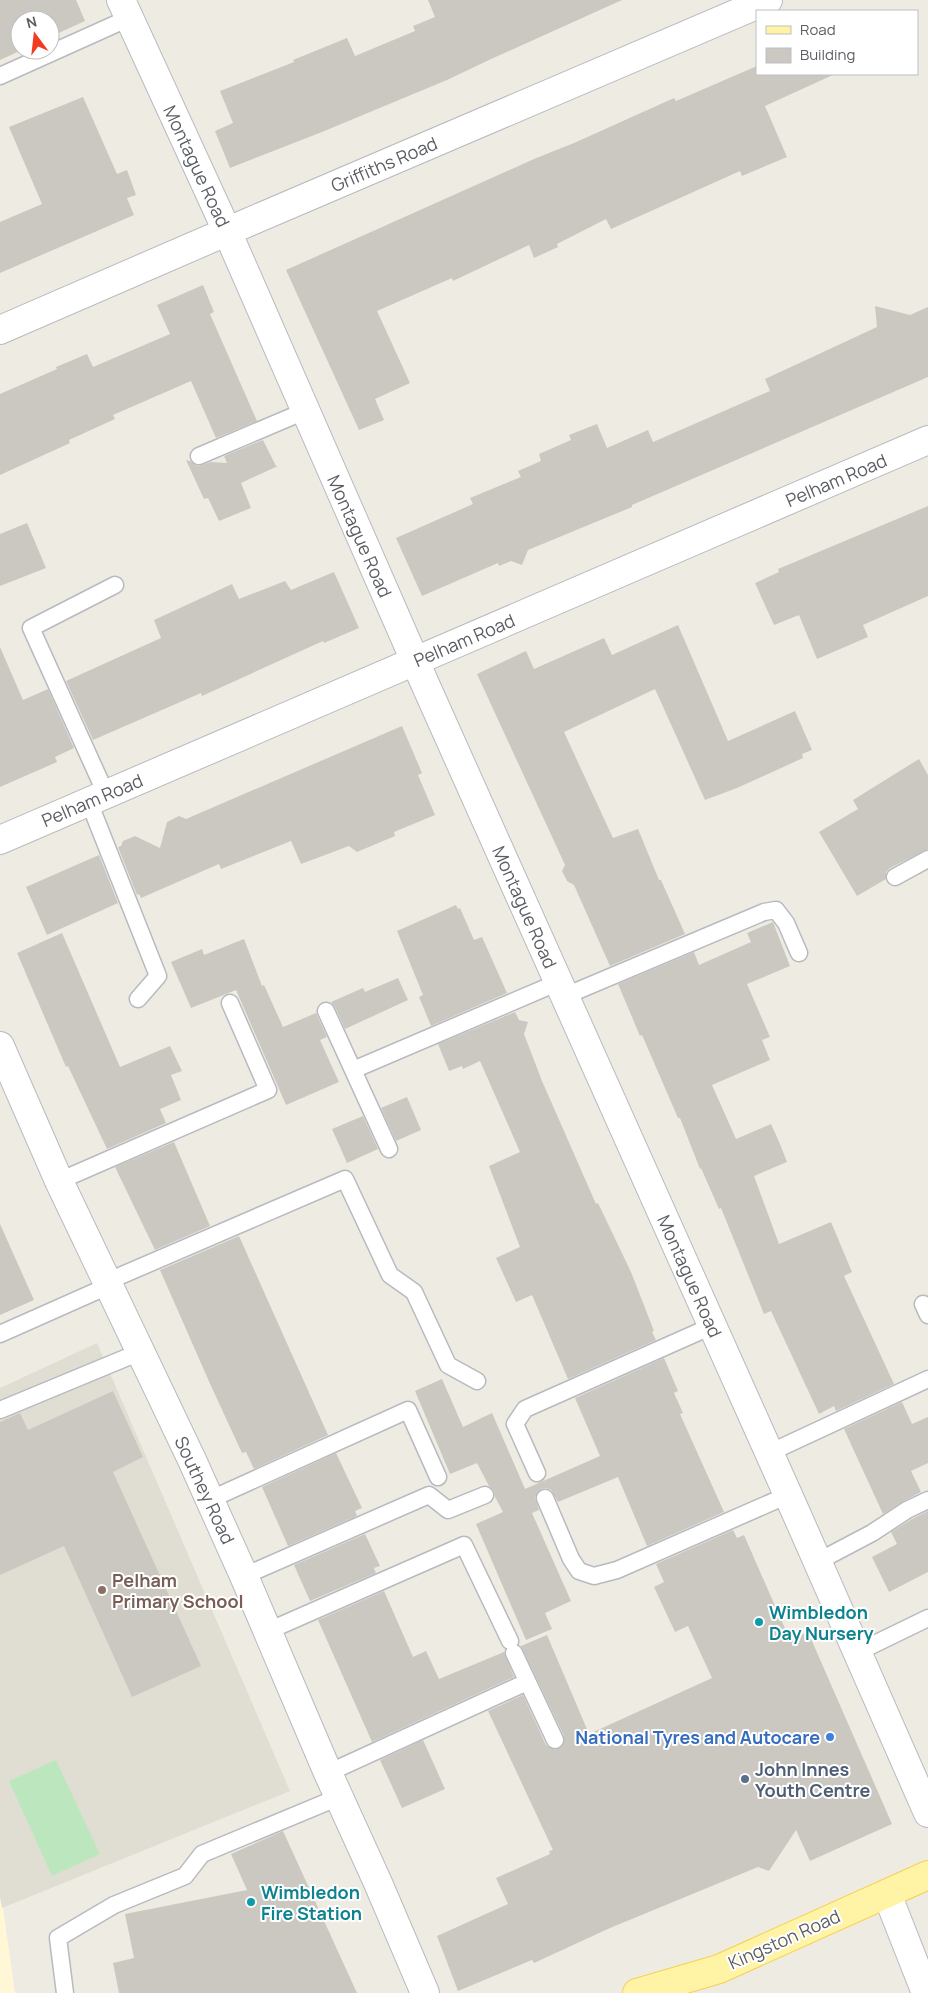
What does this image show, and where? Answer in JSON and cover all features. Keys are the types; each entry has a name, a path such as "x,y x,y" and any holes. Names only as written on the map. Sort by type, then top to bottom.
{"main road":[{"name":"Kingston Road","path":"637,1993 719,1969 928,1875"}],"street":[{"name":"Griffiths Road","path":"0,330 768,0"},
{"name":"Montague Road","path":"125,9 227,231 415,661 928,1813"},
{"name":"Pelham Road","path":"0,840 928,440"},
{"name":"Southey Road","path":"0,1046 59,1181 244,1576 333,1785 378,1883 425,1993"},
{"path":"887,1894 926,1993"}],"lane":[{"path":"0,76 125,9"},
{"path":"199,456 305,411"},
{"path":"115,586 31,628 97,798 158,976 138,999"},
{"path":"895,876 928,859"},
{"path":"353,1070 764,912 776,910 786,922 799,953"},
{"path":"59,1181 268,1090 230,1003"},
{"path":"326,1011 389,1148"},
{"path":"0,1334 107,1284 345,1179 390,1275 414,1292 448,1365 477,1381"},
{"path":"537,1473 516,1424 525,1409 712,1326"},
{"path":"0,1410 140,1352"},
{"path":"769,1453 928,1379"},
{"path":"209,1500 408,1410 438,1477"},
{"path":"244,1576 429,1495 448,1510 485,1495"},
{"path":"545,1498 571,1560 579,1570 594,1576 617,1570 788,1495"},
{"path":"817,1562 872,1533 906,1510 928,1500"},
{"path":"268,1631 464,1545 555,1740"},
{"path":"856,1653 928,1618"},
{"path":"66,1993 58,1938 114,1905 185,1876 202,1854 528,1682"}],"shaded area":[{"name":"Pelham Primary School","path":"97,1343 290,1791 2,1908 0,1897 0,1388"},
{"path":"0,1897 3,1908 15,1993 0,1993"}],"green space":[{"path":"56,1760 100,1854 52,1876 9,1781"}],"building":[{"path":"0,0 76,0 85,21 60,32 60,10 10,10 10,55 0,60"},
{"path":"428,0 622,0 447,80 230,168 215,131 233,123 220,91 294,62 293,60 347,38 355,56 415,31 413,26 435,17"},
{"path":"756,66 756,75 833,75 765,106 787,157 742,176 740,171 611,229 606,219 557,244 558,247 534,258 529,245 453,281 452,278 377,311 410,383 375,399 384,420 359,430 286,270 674,98 676,101"},
{"path":"83,97 117,174 127,170 136,195 127,198 134,215 0,273 0,222 42,204 9,127"},
{"path":"203,285 214,312 210,314 257,421 216,438 191,381 113,415 115,419 69,440 70,443 0,475 0,394 87,354 93,367 170,334 157,305"},
{"path":"875,306 910,315 928,307 928,377 632,505 632,507 528,550 522,565 511,561 499,566 498,563 422,596 396,538 473,504 470,498 521,477 518,471 541,461 539,454 571,440 569,435 597,424 607,448 648,430 653,442 770,391 765,379 877,327"},
{"path":"263,440 276,466 278,466 241,483 251,508 219,521 208,498 204,499 186,460 198,466 211,462 227,463 224,456"},
{"path":"928,506 928,596 863,625 868,637 817,659 799,615 774,625 755,583 779,572 778,569"},
{"path":"27,523 46,568 0,586 0,534"},
{"path":"334,572 359,628 324,643 323,641 202,696 201,693 93,740 66,681 161,638 154,620 232,584 239,599 285,581 291,590"},
{"path":"678,625 728,741 795,711 812,750 802,754 803,758 737,788 705,800 655,689 564,732 613,838 638,829 659,880 661,880 685,934 610,966 574,885 567,881 562,871 565,865 477,674 526,651 534,669 604,638 612,655"},
{"path":"0,647 23,700 48,689 74,748 55,757 57,762 0,787"},
{"path":"402,726 422,773 418,775 435,815 394,832 395,836 357,852 349,846 301,864 291,841 221,869 219,864 141,898 139,894 137,895 118,847 121,846 123,841 135,836 160,848 167,822 179,816 186,819"},
{"path":"919,759 928,775 928,849 890,868 886,872 886,879 857,896 819,832 858,809 853,800"},
{"path":"99,855 118,903 47,935 26,887"},
{"path":"456,905 458,909 460,908 474,940 482,937 507,993 431,1026 419,997 423,995 397,931"},
{"path":"773,922 790,966 747,984 770,1037 762,1040 770,1060 712,1085 736,1139 771,1124 780,1144 787,1162 754,1176 779,1244 831,1222 852,1272 844,1276 894,1384 836,1411 834,1406 819,1414 771,1311 764,1314 721,1208 719,1209 700,1169 680,1118 678,1118 642,1035 640,1036 618,984 694,952 699,965 751,942 747,933"},
{"path":"62,933 120,1067 170,1046 182,1071 171,1075 181,1100 160,1109 166,1123 107,1149 68,1066 66,1067 17,953"},
{"path":"244,939 262,986 264,985 283,1027 316,1013 327,1037 320,1040 339,1082 286,1105 236,990 191,1008 171,962 202,949 204,955"},
{"path":"398,978 408,1000 345,1029 331,1002 363,988 365,992"},
{"path":"515,1012 519,1020 528,1022 524,1034 542,1081 596,1204 598,1203 631,1272 656,1340 568,1379 532,1295 516,1302 496,1258 520,1247 489,1166 520,1152 480,1061 463,1069 462,1066 449,1071 438,1044"},
{"path":"407,1097 421,1130 396,1141 381,1108"},
{"path":"363,1116 378,1149 347,1163 332,1129"},
{"path":"174,1142 210,1226 155,1250 115,1167"},
{"path":"0,1224 34,1300 0,1315"},
{"path":"239,1236 328,1435 254,1469 246,1452 242,1453 160,1270"},
{"path":"664,1358 678,1391 674,1393 683,1413 680,1414 724,1512 647,1546 618,1477 558,1502 551,1490 541,1489 535,1497 539,1510 532,1513 571,1601 545,1613 552,1629 526,1640 476,1524 503,1512 494,1491 489,1486 477,1463 450,1474 415,1391 442,1379 463,1427 492,1413 525,1489 600,1456 575,1398"},
{"path":"113,1391 143,1457 113,1472 201,1666 132,1697 64,1546 0,1575 0,1422 20,1413 28,1430"},
{"path":"902,1402 912,1424 928,1417 928,1463 911,1471 921,1492 883,1514 844,1429"},
{"path":"336,1453 362,1508 355,1511 357,1516 288,1546 262,1487"},
{"name":"Wimbledon Day Nursery","path":"928,1511 928,1572 889,1592 872,1557 897,1544 891,1532"},
{"path":"733,1530 737,1538 744,1535 790,1640 808,1632 892,1824 810,1861 796,1830 769,1871 758,1867 610,1928 534,1963 532,1960 458,1991 437,1936 508,1904 496,1878 550,1854 549,1851 553,1850 488,1711 523,1695 546,1745 555,1750 563,1745 564,1736 521,1646 547,1635 589,1734 712,1678 688,1626 675,1632 654,1587 664,1582 656,1564"},
{"path":"365,1534 380,1566 374,1568 376,1573 310,1601 294,1565"},
{"path":"384,1591 413,1657 426,1651 439,1679 504,1652 514,1677 372,1742 318,1620"},
{"path":"423,1740 445,1789 402,1808 380,1760"},
{"name":"Wimbledon Fire Station","path":"283,1831 357,1993 119,1993 113,1963 134,1958 125,1914 247,1890 231,1854"}],"place":[{"name":"Pelham Primary School","path":"102,1590"},
{"name":"Wimbledon Day Nursery","path":"759,1622"},
{"name":"National Tyres and Autocare","path":"830,1737"},
{"name":"John Innes Youth Centre","path":"745,1779"},
{"name":"Wimbledon Fire Station","path":"251,1902"}]}
